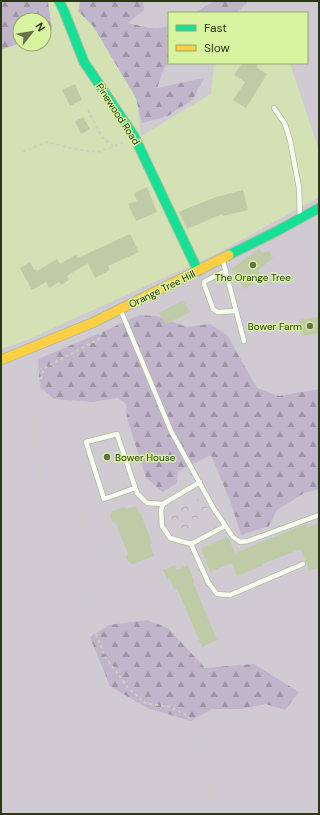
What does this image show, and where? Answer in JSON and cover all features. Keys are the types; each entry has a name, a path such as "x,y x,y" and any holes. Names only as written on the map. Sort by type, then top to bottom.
{"main road":[{"name":"Pinewood Road","path":"59,1 84,62 135,138 198,271"},
{"name":"Orange Tree Hill","path":"1,360 92,324 222,259 319,208"}],"lane":[{"path":"274,108 285,124 290,140 299,188 300,218"},
{"path":"222,259 244,341"},
{"path":"226,271 209,278 204,282 204,284 212,306 216,312 236,311"},
{"path":"120,309 171,430 214,509 233,537 240,542 248,541 319,515"},
{"path":"135,488 104,499 86,442 117,434 137,493 147,503 163,504 200,482"},
{"path":"163,504 161,510 162,526 170,538 191,544 225,526"},
{"path":"191,544 208,582 217,594 230,595 303,564"}],"path":[{"path":"88,110 102,137 113,146"},
{"path":"23,152 47,142 74,149 98,152 135,138"},
{"path":"302,269 311,263 314,245 314,226 309,214"},
{"path":"106,317 99,340 44,368 36,396 34,438 40,464 46,511 72,573 79,599 90,620 106,658 129,689 145,703 170,707 187,715 196,730 218,814"},
{"path":"104,499 80,508 107,584 112,591 164,573"}],"green space":[{"path":"1,1 48,1 50,12 12,12 12,46 1,50"},
{"path":"80,1 143,1 144,10 128,23 154,28 168,25 168,63 164,68 157,88 204,78 193,99 168,116 142,123 136,98 93,26 78,11"},
{"path":"126,1 319,1 319,150 290,64 308,64 308,12 168,12 168,64 214,64 211,94 141,136"},
{"path":"214,1 248,1 238,12 197,12"},
{"path":"319,197 319,814 1,814 1,349 27,340 212,256"},
{"path":"139,315 157,316 187,327 210,324 227,335 257,388 279,396 319,389 319,489 304,493 277,510 269,526 241,535 231,503 211,455 178,471 177,483 163,492 146,478 127,418 126,404 118,398 92,402 54,399 40,387 38,359"},
{"path":"197,499 206,506 210,515 207,522 197,528 183,532 172,525 169,515 171,509 177,505"},
{"path":"147,620 168,628 205,668 254,664 299,692 285,710 266,704 242,709 212,709 191,721 147,708 110,686 90,637 109,625"}],"building":[{"path":"241,64 258,64 256,67 267,74 246,108 233,100 245,82 234,75"},
{"path":"75,84 82,100 70,106 62,90"},
{"path":"83,117 90,129 81,134 75,121"},
{"path":"147,187 157,212 136,221 128,204 137,201 134,193"},
{"path":"243,190 248,210 223,216 222,214 187,229 179,212 216,197"},
{"path":"130,234 139,252 108,266 110,270 95,278 88,263 67,276 69,280 61,285 59,282 49,288 46,282 32,290 20,268 30,262 34,270 36,269 37,271 57,259 60,264 76,255 78,258"},
{"path":"259,249 263,253 269,251 273,258 258,270 262,277 245,289 231,269"},
{"path":"183,300 190,312 166,324 159,313"},
{"name":"Bower Farm","path":"319,317 319,333 302,336 299,320"},
{"path":"136,506 139,513 140,512 152,543 150,545 154,556 133,564 128,561 126,557 128,554 116,524 112,522 110,515 112,511 124,507 126,509"},
{"path":"319,523 319,568 309,571 301,549 262,564 262,566 237,576 232,563 210,572 201,548 228,537 235,553 306,524 307,528"},
{"path":"175,565 177,570 188,565 194,581 193,582 217,640 202,647 177,588 174,589 170,579 167,580 163,570"}],"traffic: fast":[{"path":"59,1 84,62 134,136 198,271"},
{"path":"229,255 319,208"}],"traffic: slow":[{"path":"1,360 92,323 229,255"}],"place":[{"name":"The Orange Tree","path":"253,265"},
{"name":"Bower Farm","path":"310,326"},
{"name":"Bower House","path":"107,457"}]}
